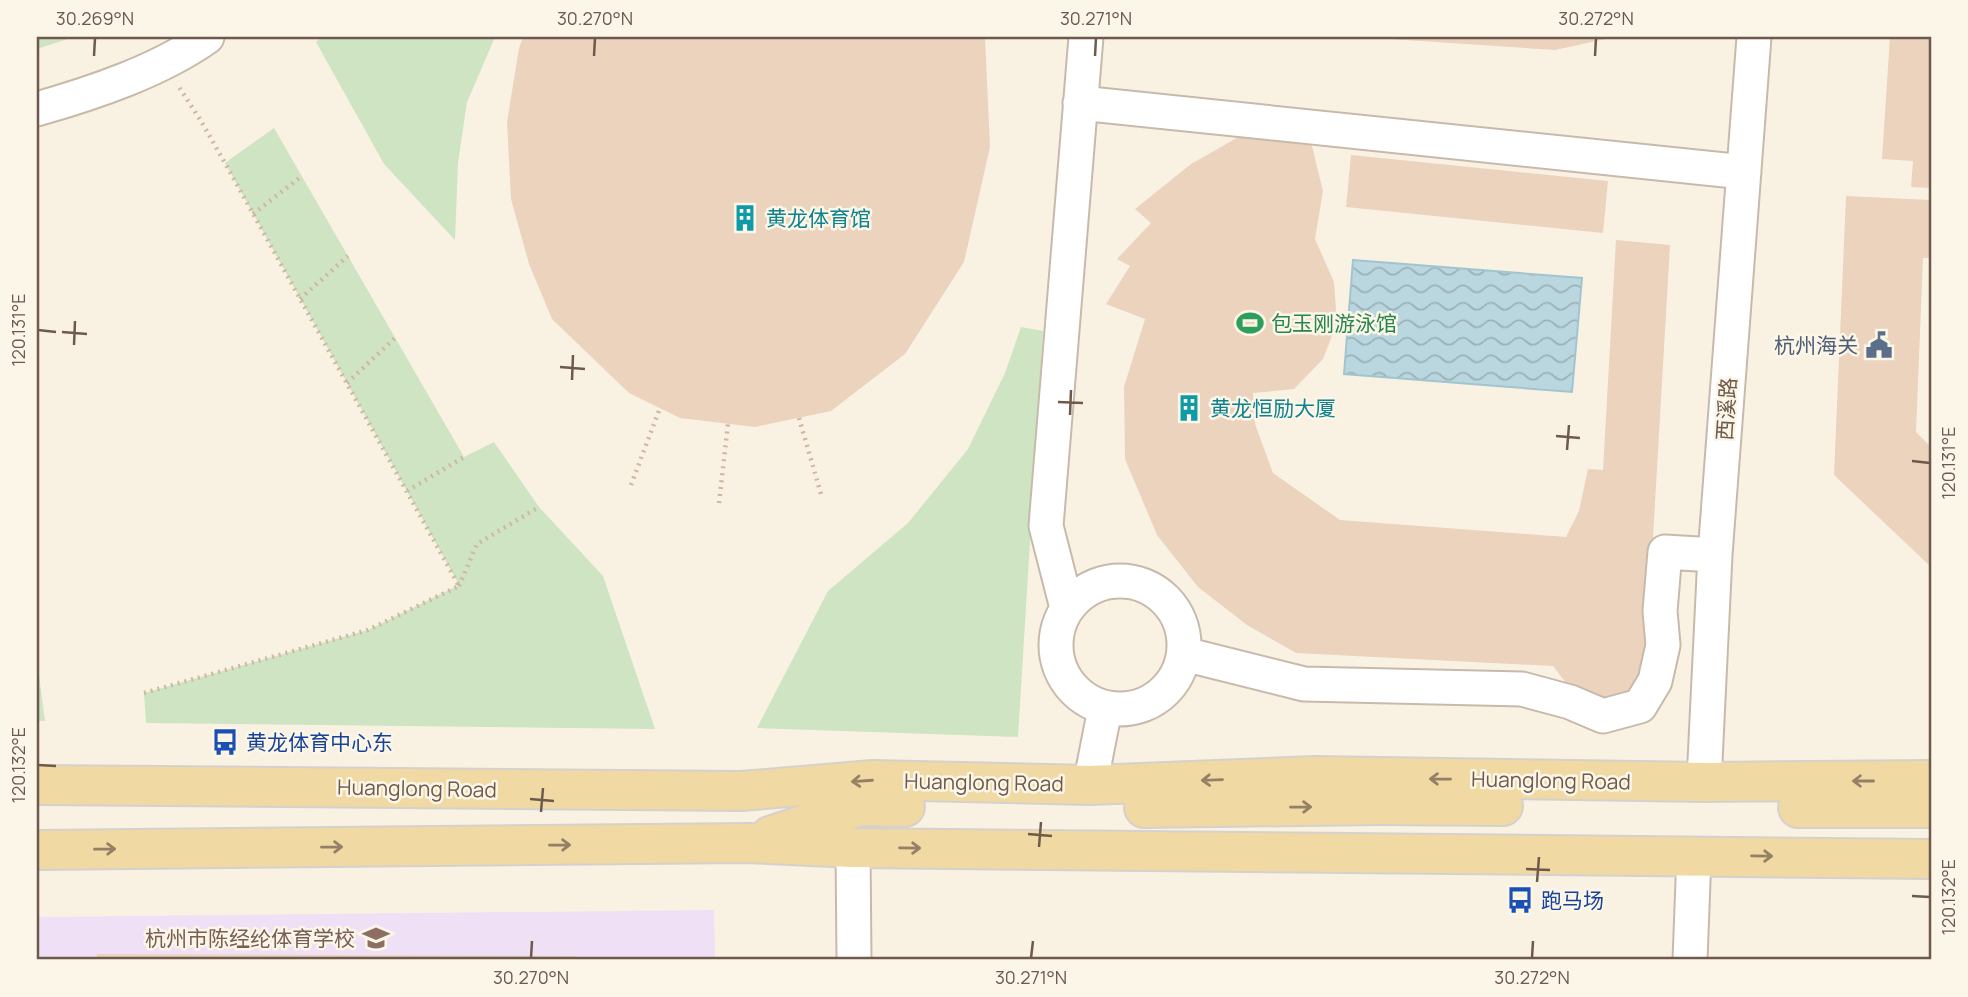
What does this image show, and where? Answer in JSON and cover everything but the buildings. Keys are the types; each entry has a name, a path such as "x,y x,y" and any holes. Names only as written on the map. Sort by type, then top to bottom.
{"main road":[{"name":"Huanglong Road","path":"37,785 727,791 873,780 1090,785 1315,776 1704,782 1931,780"},
{"path":"748,843 860,806 1048,809 1380,806 1931,808"},
{"path":"37,850 748,843 853,848 1931,859"}],"street":[{"path":"37,109 139,74 207,37"},
{"path":"1067,608 1046,526 1086,37"},
{"name":"西溪路","path":"1704,782 1715,555 1754,37"},
{"path":"1080,103 1744,172"},
{"path":"1184,654 1304,684 1522,689 1570,702 1603,716 1640,706 1655,681 1663,645 1660,611 1665,552 1715,555"},
{"path":"1121,580 1142,584 1161,595 1175,611 1183,632 1184,654 1178,675 1165,692 1147,704 1126,710 1105,709 1086,701 1069,687 1059,668 1055,648 1058,627 1067,608 1082,593 1100,583 1121,580"},
{"path":"1090,785 1105,709"},
{"path":"853,848 854,960"},
{"path":"1690,960 1694,855"}],"path":[{"path":"163,63 201,121 459,586"},
{"path":"253,214 302,176"},
{"path":"300,299 348,256"},
{"path":"347,383 396,338"},
{"path":"631,485 660,408"},
{"path":"799,418 821,494"},
{"path":"719,503 728,424"},
{"path":"407,491 464,457"},
{"path":"144,693 368,631 459,586 477,544 539,507"}],"shaded area":[{"name":"杭州市陈经纶体育学校","path":"714,910 715,960 37,960 37,917"}],"green space":[{"path":"37,37 74,37 37,49"},
{"path":"322,37 495,37 467,102 458,163 455,240 384,164 316,42"},
{"path":"274,128 464,457 494,442 539,507 603,576 655,729 146,723 144,693 368,630 459,585 225,163"},
{"path":"1021,327 1043,331 1018,737 757,728 828,591 908,523 968,449 1005,373"},
{"path":"37,660 45,721 37,721"}],"water":[{"path":"1353,260 1582,278 1572,392 1344,374"}],"place":[{"name":"黄龙体育馆","path":"745,218"},
{"name":"包玉刚游泳馆","path":"1250,323"},
{"name":"杭州海关","path":"1879,345"},
{"name":"黄龙恒励大厦","path":"1189,408"},
{"name":"黄龙体育中心东","path":"225,742"},
{"name":"跑马场","path":"1520,900"},
{"name":"杭州市陈经纶体育学校","path":"376,938"}]}
